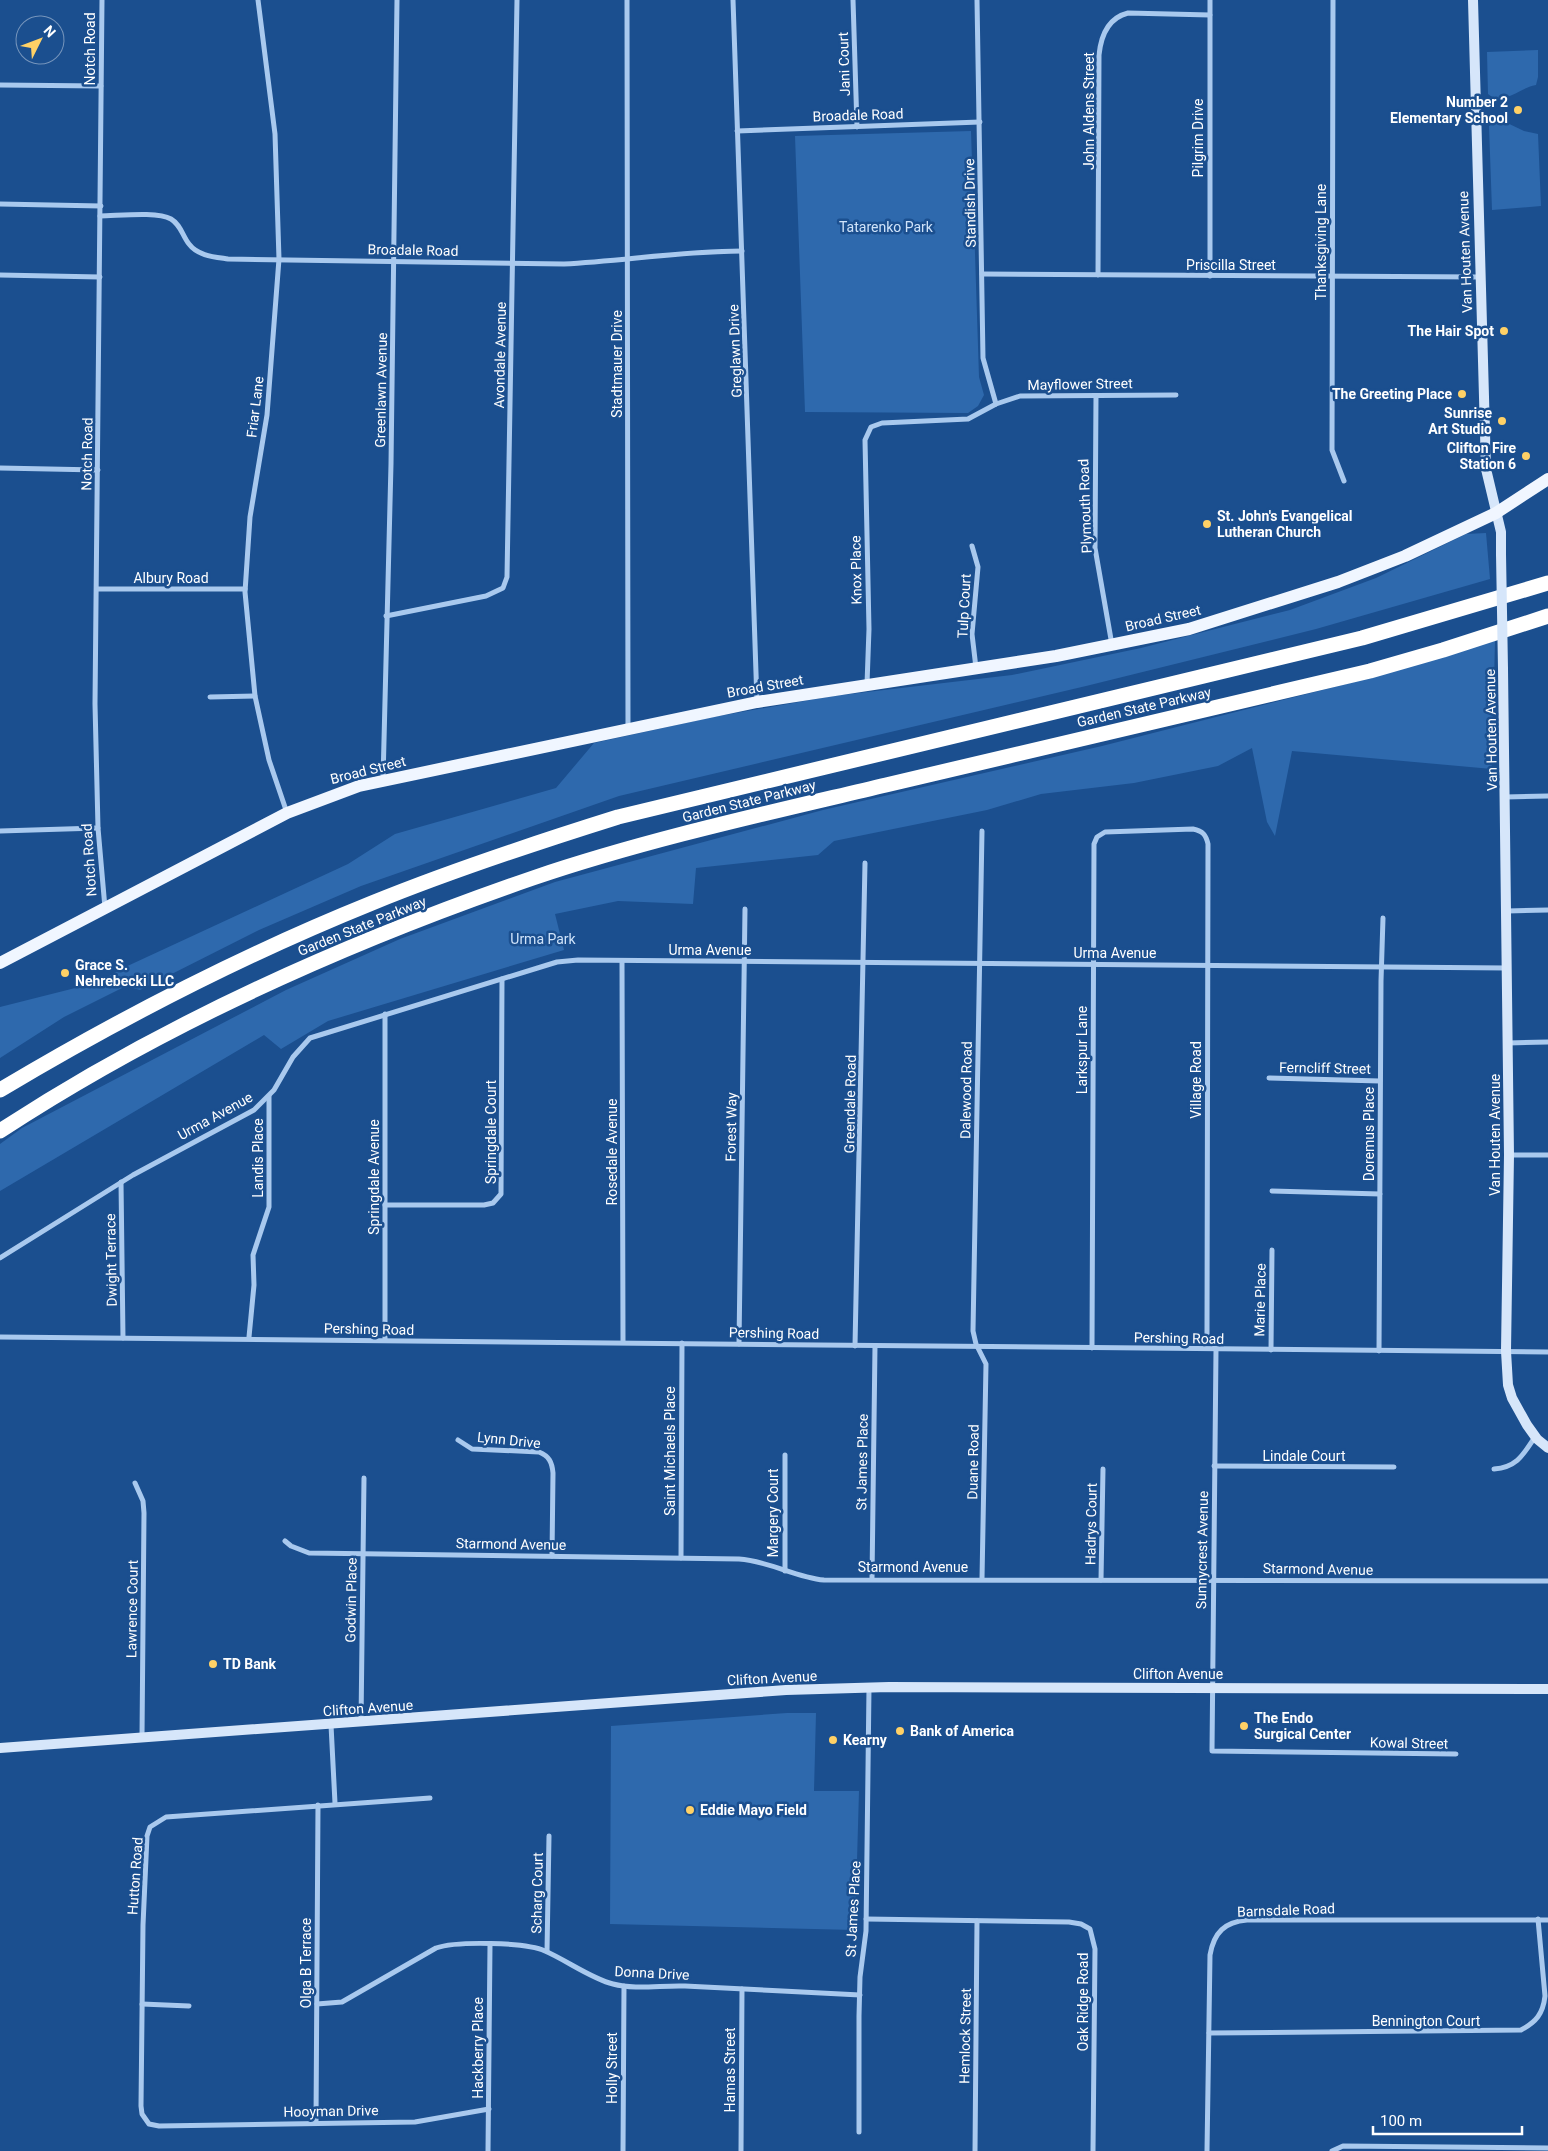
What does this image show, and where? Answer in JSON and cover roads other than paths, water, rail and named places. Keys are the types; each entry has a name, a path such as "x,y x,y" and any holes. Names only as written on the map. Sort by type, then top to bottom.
{"highway":[{"name":"Garden State Parkway","path":"0,1090 138,1012 240,961 371,903 512,850 618,817 1362,638 1548,583"},
{"name":"Garden State Parkway","path":"0,1130 133,1051 246,993 321,959 429,915 536,877 647,844 763,814 1370,671 1548,616"}],"main road":[{"name":"Van Houten Avenue","path":"1473,0 1486,469 1501,532 1509,1155 1506,1351 1508,1385 1512,1398 1535,1436 1548,1448"},
{"name":"Broad Street","path":"0,963 287,813 321,798 382,780 757,702 976,669 1112,645 1205,625 1338,582 1405,556 1496,512 1548,479"},
{"name":"Clifton Avenue","path":"0,1748 361,1723 735,1694 869,1688 1548,1689"}],"street":[{"name":"Notch Road","path":"102,0 95,704 98,828 105,908"},
{"name":"Friar Lane","path":"258,0 268,65 275,134 279,259 267,415 250,517 245,589 255,696 269,760 287,813"},
{"name":"Greenlawn Avenue","path":"382,780 397,0"},
{"name":"Avondale Avenue","path":"386,616 486,596 498,592 506,583 508,569 518,0"},
{"name":"Stadtmauer Drive","path":"627,0 629,260 628,728"},
{"name":"Greglawn Drive","path":"732,0 757,702"},
{"name":"Jani Court","path":"853,0 857,127"},
{"name":"Standish Drive","path":"977,0 983,358 996,404"},
{"name":"Pilgrim Drive","path":"1210,0 1210,276"},
{"name":"Thanksgiving Lane","path":"1333,0 1332,450 1344,481"},
{"name":"John Aldens Street","path":"1098,276 1099,55 1105,31 1118,16 1128,13 1210,15"},
{"path":"0,85 101,86"},
{"name":"Broadale Road","path":"737,131 980,122"},
{"path":"0,204 101,206"},
{"name":"Broadale Road","path":"100,216 164,216 180,227 190,246 205,255 228,259 564,264 629,260 683,252 742,251"},
{"name":"Priscilla Street","path":"982,274 1480,277"},
{"path":"0,275 100,277"},
{"name":"Mayflower Street","path":"865,456 866,433 875,424 968,420 996,404 1020,396 1176,395"},
{"name":"Plymouth Road","path":"1096,396 1096,548 1112,645"},
{"name":"Knox Place","path":"865,456 869,629 867,685"},
{"path":"0,468 98,470"},
{"name":"Tulp Court","path":"972,546 978,567 972,634 976,669"},
{"name":"Albury Road","path":"97,589 245,589"},
{"path":"210,697 255,696"},
{"path":"1505,797 1548,796"},
{"path":"0,830 98,828"},
{"name":"Larkspur Lane","path":"1092,1348 1095,840 1105,832 1181,829"},
{"name":"Village Road","path":"1181,829 1201,831 1208,844 1206,1335 1216,1350"},
{"name":"Dalewood Road","path":"978,1347 973,1331 982,831"},
{"name":"Greendale Road","path":"855,1346 865,864"},
{"name":"Forest Way","path":"739,1344 745,909"},
{"path":"1507,911 1548,910"},
{"name":"Doremus Place","path":"1379,1351 1381,967 1383,918"},
{"name":"Urma Avenue","path":"0,1258 121,1182 181,1147 254,1110 269,1096 293,1057 310,1038 557,962 622,960 1507,968"},
{"name":"Rosedale Avenue","path":"622,960 624,1342"},
{"name":"Springdale Court","path":"385,1205 484,1205 500,1197 503,1190 502,979"},
{"name":"Springdale Avenue","path":"385,1014 385,1340"},
{"path":"1508,1043 1548,1042"},
{"name":"Ferncliff Street","path":"1269,1078 1380,1081"},
{"name":"Landis Place","path":"249,1338 254,1285 254,1255 269,1207 269,1096"},
{"path":"1509,1155 1548,1155"},
{"name":"Dwight Terrace","path":"121,1182 123,1338"},
{"path":"1272,1191 1380,1194"},
{"name":"Marie Place","path":"1271,1350 1272,1250"},
{"name":"Pershing Road","path":"0,1336 1548,1352"},
{"name":"Saint Michaels Place","path":"681,1558 682,1343"},
{"name":"St James Place","path":"872,1579 875,1346"},
{"name":"Duane Road","path":"978,1347 986,1364 982,1579"},
{"name":"Sunnycrest Avenue","path":"1212,1752 1216,1350"},
{"path":"1494,1469 1512,1466 1520,1460 1535,1436"},
{"name":"Lynn Drive","path":"458,1440 472,1449 538,1452 547,1455 552,1463 553,1473 552,1556"},
{"name":"Margery Court","path":"784,1455 785,1571"},
{"name":"Lindale Court","path":"1214,1466 1394,1467"},
{"name":"Hadrys Court","path":"1101,1580 1103,1470"},
{"name":"Godwin Place","path":"361,1723 364,1478"},
{"name":"Lawrence Court","path":"135,1483 143,1501 144,1513 142,1737"},
{"name":"Starmond Avenue","path":"285,1541 291,1546 310,1553 755,1560 785,1571 824,1580 1213,1579 1548,1581"},
{"name":"St James Place","path":"859,2132 860,1995 866,1920 869,1688"},
{"path":"331,1725 335,1804"},
{"name":"Kowal Street","path":"1212,1752 1456,1754"},
{"name":"Hutton Road","path":"173,2126 149,2124 142,2114 140,2096 143,1925 150,1827 166,1817 318,1804 430,1798"},
{"name":"Olga B Terrace","path":"316,2122 318,1804"},
{"name":"Scharg Court","path":"547,1951 549,1836"},
{"name":"Bennington Court","path":"1209,2033 1521,2030 1539,2018 1544,2007 1545,1996 1538,1919"},
{"name":"Oak Ridge Road","path":"866,1920 1069,1922 1081,1924 1090,1930 1094,1949 1093,2151"},
{"name":"Barnsdale Road","path":"1207,2151 1212,1945 1216,1934 1225,1925 1236,1921 1548,1920"},
{"name":"Hemlock Street","path":"975,2151 978,1921"},
{"name":"Donna Drive","path":"317,2004 342,2002 446,1944 530,1946 547,1951 602,1981 624,1986 860,1995"},
{"name":"Hackberry Place","path":"488,2151 490,1945"},
{"name":"Holly Street","path":"623,2151 624,1986"},
{"name":"Hamas Street","path":"741,2151 742,1989"},
{"path":"142,2004 189,2006"},
{"name":"Hooyman Drive","path":"173,2126 316,2122 415,2122 489,2109"},
{"path":"1332,2151 1344,2146 1548,2148"}],"place":[{"name":"Number 2 Elementary School","path":"1518,110"},
{"name":"The Hair Spot","path":"1504,331"},
{"name":"The Greeting Place","path":"1462,394"},
{"name":"Sunrise Art Studio","path":"1502,421"},
{"name":"Clifton Fire Station 6","path":"1526,456"},
{"name":"St. John's Evangelical Lutheran Church","path":"1207,524"},
{"name":"Grace S. Nehrebecki LLC","path":"65,973"},
{"name":"TD Bank","path":"213,1664"},
{"name":"The Endo Surgical Center","path":"1244,1726"},
{"name":"Bank of America","path":"900,1731"},
{"name":"Kearny","path":"833,1740"},
{"name":"Eddie Mayo Field","path":"690,1810"}],"park label":[{"name":"Tatarenko Park","path":"886,227"},
{"name":"Urma Park","path":"543,939"}]}
